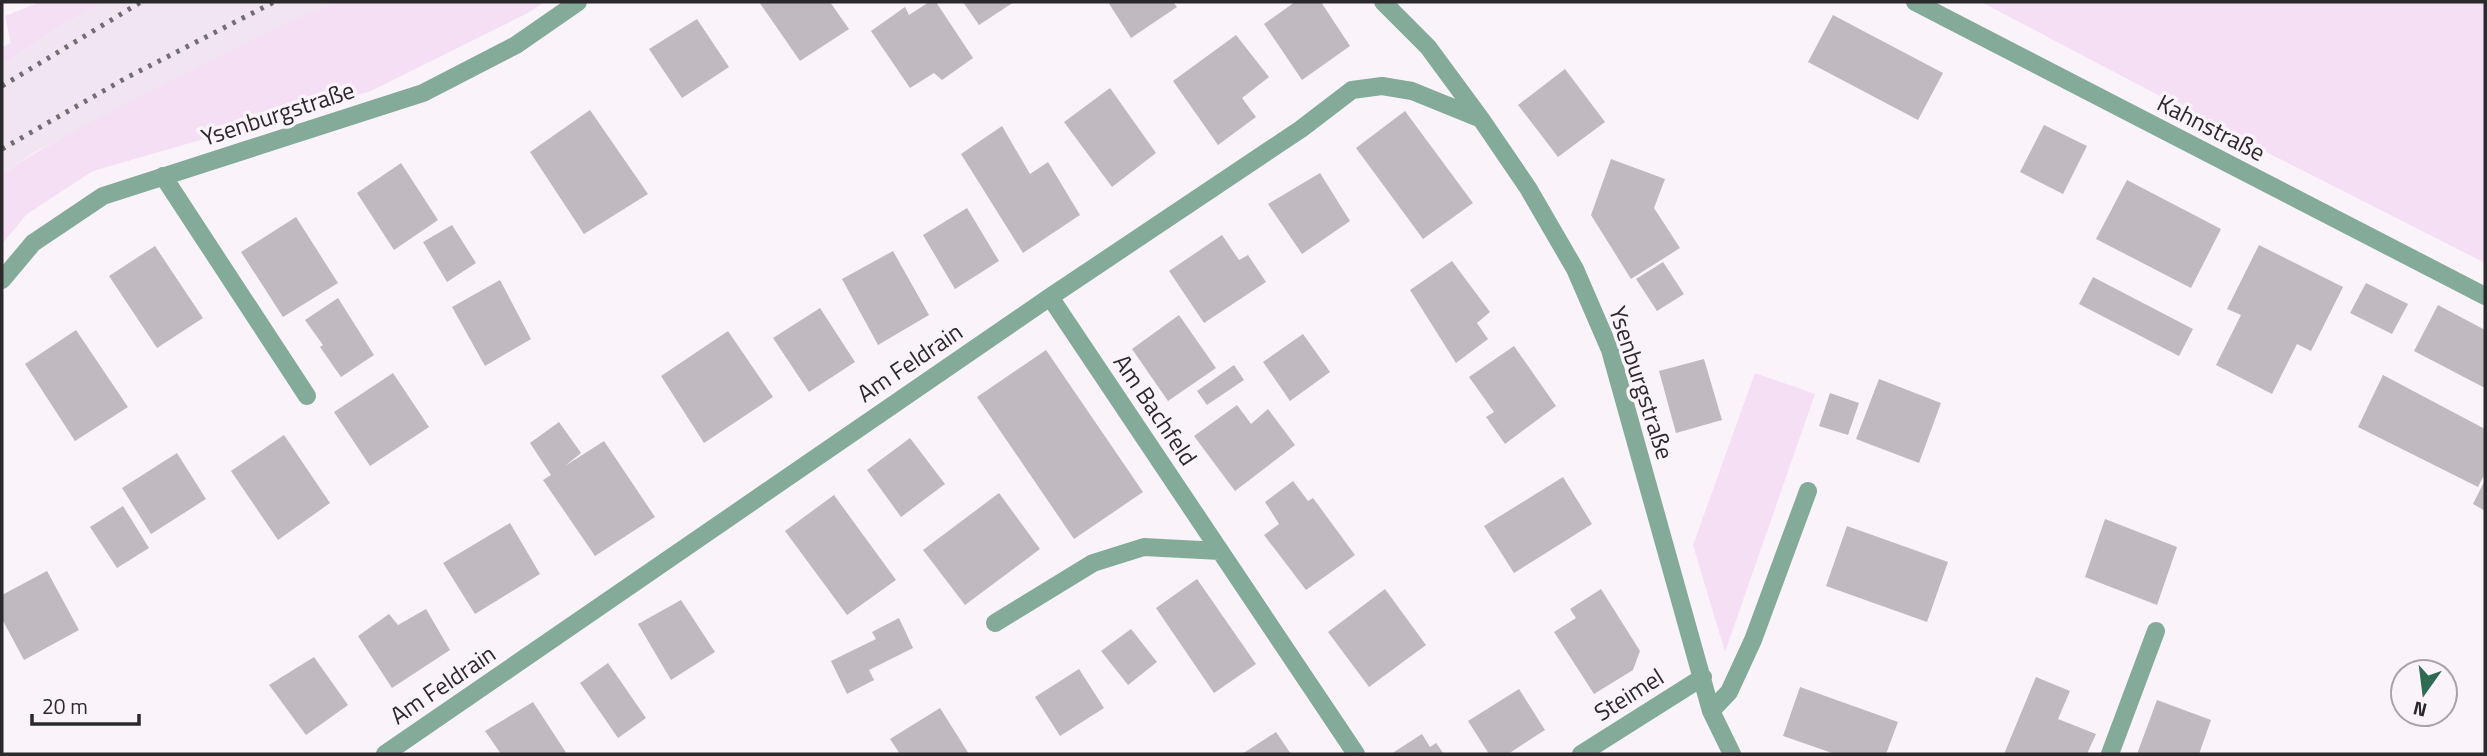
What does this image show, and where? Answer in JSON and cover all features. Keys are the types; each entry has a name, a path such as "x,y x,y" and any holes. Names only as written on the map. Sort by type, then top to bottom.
{"street":[{"name":"Ysenburgstraße","path":"2,280 33,243 103,196 423,93 516,45 578,2"},
{"name":"Ysenburgstraße","path":"1383,2 1428,47 1481,119 1528,188 1575,269 1610,350 1711,711 1732,754"},
{"name":"Kahnstraße","path":"1915,2 2485,296"},
{"name":"Am Feldrain","path":"385,754 1049,297 1301,129 1352,90 1382,86 1412,91 1481,119"},
{"path":"163,176 306,396"},
{"name":"Am Bachfeld","path":"1049,297 1356,754"},
{"path":"1711,711 1729,692 1753,640 1808,491"},
{"path":"995,624 1093,563 1144,547 1220,551"},
{"path":"2110,754 2156,631"},
{"name":"Steimel","path":"1581,754 1703,677"}],"shaded area":[{"path":"40,2 105,2 64,24 2,65 2,47 11,43 5,16"},
{"path":"105,2 339,2 146,94 35,152 2,174 2,65 64,24"},
{"path":"339,2 544,2 530,12 371,91 93,171 27,214 2,244 2,174 72,132 145,94 284,25"},
{"path":"1981,2 2485,2 2485,263 2272,155"},
{"path":"1755,373 1815,394 1725,652 1693,545"}],"building":[{"path":"759,2 830,2 849,29 800,61"},
{"path":"929,2 936,2 973,58 942,80 934,73 910,88 871,31 905,7 909,15"},
{"path":"963,2 1014,2 979,25"},
{"path":"1108,2 1173,2 1177,7 1131,38"},
{"path":"1295,2 1321,2 1350,46 1302,80 1264,24"},
{"path":"1833,15 1943,73 1918,120 1808,62"},
{"path":"697,19 729,67 682,98 649,49"},
{"path":"1236,35 1269,77 1242,98 1256,117 1218,145 1173,81"},
{"path":"1565,69 1605,122 1558,157 1518,105"},
{"path":"1110,88 1156,153 1112,187 1064,122"},
{"path":"590,110 648,194 584,234 530,152"},
{"path":"1405,111 1473,203 1423,239 1356,148"},
{"path":"2044,125 2087,146 2063,194 2020,172"},
{"path":"1002,126 1030,174 1048,162 1080,215 1023,253 961,154"},
{"path":"1611,159 1665,179 1654,208 1680,248 1631,279 1591,215"},
{"path":"401,163 438,220 394,250 357,193"},
{"path":"1320,173 1350,221 1302,254 1268,204"},
{"path":"2127,180 2221,229 2191,288 2096,239"},
{"path":"967,208 999,261 955,289 923,235"},
{"path":"296,217 338,283 283,317 241,252"},
{"path":"452,225 476,263 447,282 423,242"},
{"path":"1222,235 1239,260 1248,255 1266,282 1204,323 1169,271"},
{"path":"2259,245 2343,287 2311,351 2297,344 2272,394 2216,365 2241,315 2227,309"},
{"path":"155,246 203,318 157,348 109,276"},
{"path":"893,251 929,315 878,345 842,279"},
{"path":"1452,261 1490,312 1477,323 1488,339 1456,363 1410,290"},
{"path":"1663,262 1684,294 1657,311 1636,279"},
{"path":"2093,277 2193,329 2179,356 2079,304"},
{"path":"500,280 531,339 485,366 452,307"},
{"path":"2366,283 2408,304 2392,334 2350,313"},
{"path":"338,298 374,355 341,377 305,320"},
{"path":"2438,305 2485,330 2485,388 2414,351"},
{"path":"820,308 855,362 809,392 773,338"},
{"path":"1179,315 1216,368 1168,401 1132,349"},
{"path":"76,330 128,407 75,441 25,364"},
{"path":"728,331 773,397 704,443 661,376"},
{"path":"1303,334 1330,372 1290,401 1263,362"},
{"path":"1514,346 1556,406 1505,444 1486,417 1494,412 1469,377"},
{"path":"1046,350 1143,492 1074,539 977,397"},
{"path":"1704,359 1722,420 1676,433 1659,371"},
{"path":"1234,365 1244,380 1207,405 1197,391"},
{"path":"393,373 429,427 370,466 334,412"},
{"path":"2383,375 2485,429 2485,473 2478,487 2358,427"},
{"path":"1879,379 1941,403 1919,463 1856,439"},
{"path":"1830,393 1859,403 1848,435 1819,426"},
{"path":"1237,405 1251,424 1268,409 1295,445 1235,491 1194,436"},
{"path":"559,422 581,453 565,466 604,441 655,517 595,556 543,480 551,475 530,443"},
{"path":"284,435 330,503 278,540 231,471"},
{"path":"910,438 945,484 901,517 867,470"},
{"path":"177,453 206,499 151,534 122,488"},
{"path":"1563,477 1592,524 1514,573 1484,526"},
{"path":"2485,480 2485,511 2473,504"},
{"path":"1293,481 1308,501 1313,498 1355,555 1306,590 1264,535 1279,524 1265,502"},
{"path":"999,493 1040,549 965,605 923,550"},
{"path":"834,495 896,580 847,615 785,531"},
{"path":"123,506 149,548 117,568 90,527"},
{"path":"2105,519 2177,547 2157,605 2085,577"},
{"path":"510,523 540,574 475,614 443,563"},
{"path":"1847,526 1948,562 1927,622 1826,586"},
{"path":"47,571 79,630 24,660 2,619 2,595"},
{"path":"1197,579 1256,664 1214,693 1156,608"},
{"path":"1385,589 1426,645 1369,687 1328,632"},
{"path":"1601,589 1640,651 1633,670 1594,694 1554,632 1576,618 1570,609"},
{"path":"681,600 715,652 671,680 638,624"},
{"path":"426,609 450,650 392,688 358,636 389,614 398,625"},
{"path":"899,618 913,648 869,670 874,680 847,694 831,661 876,639 872,632"},
{"path":"1131,629 1157,662 1128,685 1101,651"},
{"path":"314,657 348,705 306,735 269,685"},
{"path":"608,663 646,718 618,738 580,683"},
{"path":"1079,669 1104,708 1060,736 1035,697"},
{"path":"2036,677 2070,691 2058,719 2096,734 2087,754 2004,754"},
{"path":"1800,687 1898,722 1886,754 1835,754 1783,736"},
{"path":"1519,689 1545,730 1508,754 1489,754 1468,721"},
{"path":"2157,700 2211,720 2199,754 2137,754"},
{"path":"533,702 567,754 501,754 485,731"},
{"path":"940,708 969,754 900,754 890,739"},
{"path":"1276,732 1291,754 1242,754"},
{"path":"1422,734 1430,747 1436,743 1444,754 1391,754"}],"railway":[{"path":"2,86 141,2"},
{"path":"2,149 126,78 274,2"}]}
